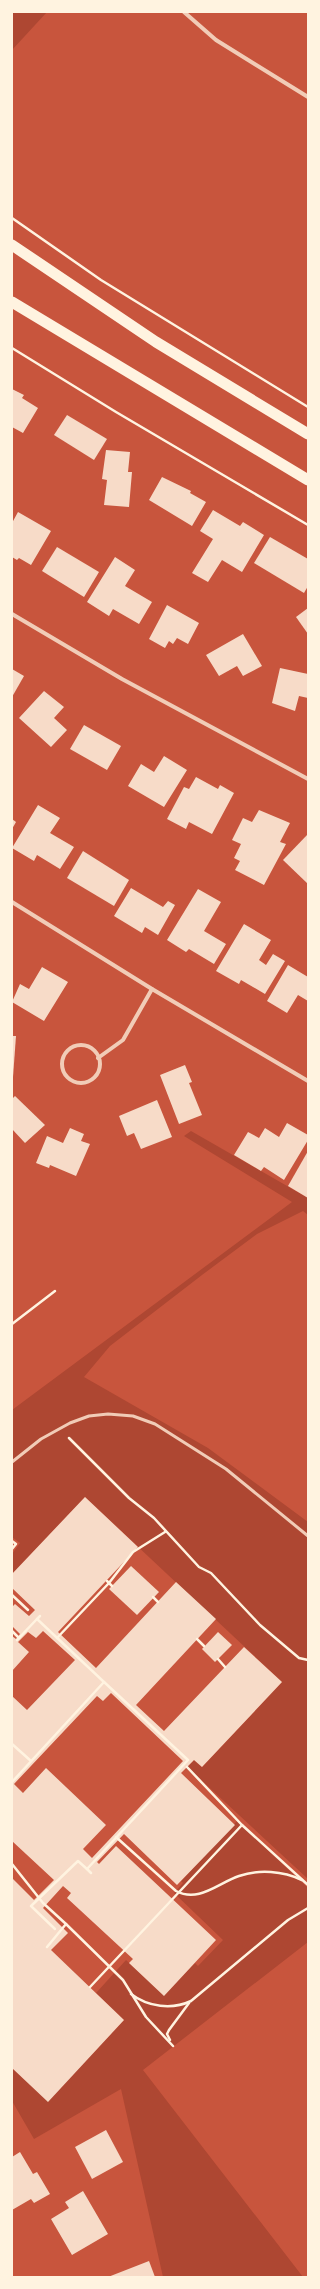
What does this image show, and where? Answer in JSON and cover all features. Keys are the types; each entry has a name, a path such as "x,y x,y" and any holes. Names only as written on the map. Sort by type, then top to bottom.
{"highway":[{"path":"12,245 156,342 308,434"},
{"path":"12,302 308,480"}],"street":[{"path":"184,12 216,40 308,97"},
{"path":"12,614 122,679 308,779"},
{"path":"12,902 152,989 308,1081"},
{"path":"98,1058 123,1040 152,989"},
{"path":"85,1046 90,1048 98,1058 98,1070 91,1080 86,1082 80,1083 69,1079 62,1069 64,1056 72,1048 85,1046"}],"lane":[{"path":"12,1462 41,1439 60,1428 89,1416 108,1414 134,1416 155,1424 226,1469 308,1536"}],"path":[{"path":"12,218 101,280 308,407"},
{"path":"12,348 116,412 308,525"},
{"path":"12,1324 55,1291"},
{"path":"60,1428 199,1567 211,1573 260,1625 299,1658 308,1660"},
{"path":"58,1638 133,1552 165,1532"},
{"path":"12,1541 16,1544 12,1549"},
{"path":"108,1582 112,1586"},
{"path":"12,1595 28,1610"},
{"path":"153,1597 158,1602"},
{"path":"12,1631 18,1639 40,1616"},
{"path":"37,1619 188,1760 87,1869"},
{"path":"197,1640 204,1646"},
{"path":"218,1659 225,1667"},
{"path":"12,1782 104,1682"},
{"path":"12,1744 31,1762"},
{"path":"187,1767 242,1825 308,1885"},
{"path":"90,1987 173,1900 177,1891 242,1825"},
{"path":"116,1838 177,1891 195,1895 210,1890 240,1876 268,1872 290,1874 302,1880"},
{"path":"55,1929 31,1906 78,1861 91,1873"},
{"path":"12,1864 40,1898 110,1966 132,1994 146,2017 172,2044 167,2034 190,2001 288,1920 308,1908"},
{"path":"47,1947 66,1924"},
{"path":"132,1994 139,2000 168,2007 179,2006 190,2001"}],"shaded area":[{"path":"12,12 47,12 12,50"},
{"path":"191,1131 308,1198 308,1215 303,1211 257,1234 110,1346 84,1377 208,1448 308,1522 308,1879 187,1767 194,1760 202,1767 282,1682 85,1497 12,1574 12,1554 20,1543 12,1537 12,1410 292,1202 184,1136"},
{"path":"237,1821 308,1888 308,1942 143,2070 303,2277 163,2277 121,2089 34,2139 12,2101 12,2068 48,2101 124,2020 96,1993 126,1960 164,1995 195,1963 198,1966 223,1940 174,1893 183,1883 181,1881"}],"building":[{"path":"12,389 24,395 22,398 38,408 23,433 12,427"},
{"path":"67,415 107,439 94,460 54,435"},
{"path":"106,450 130,452 128,472 132,472 129,507 104,505 107,480 102,479"},
{"path":"162,477 191,491 190,493 206,502 192,526 149,500"},
{"path":"213,510 240,526 243,522 264,535 242,572 222,560 208,582 192,573 213,539 200,531"},
{"path":"18,512 51,531 31,565 19,558 17,560 12,557 12,523"},
{"path":"270,537 308,559 308,586 304,593 254,563"},
{"path":"57,547 99,572 84,597 42,571"},
{"path":"115,557 135,570 125,586 152,602 139,624 113,609 109,616 87,602"},
{"path":"167,605 199,623 188,644 177,638 173,644 169,641 165,648 149,639"},
{"path":"308,608 308,634 296,617"},
{"path":"243,634 262,666 243,676 237,666 219,676 206,655"},
{"path":"280,668 308,674 308,698 299,696 295,711 272,703"},
{"path":"12,669 24,676 12,697"},
{"path":"44,691 64,707 54,718 67,730 51,747 19,718"},
{"path":"84,725 121,746 107,770 70,749"},
{"path":"164,756 187,770 164,807 128,786 141,764 154,772"},
{"path":"196,777 218,789 220,785 234,793 212,834 189,822 186,829 167,819 184,787 189,789"},
{"path":"38,805 60,818 50,833 74,847 60,869 37,855 34,861 12,848"},
{"path":"259,810 290,823 280,842 286,844 264,885 235,870 240,861 234,858 241,844 232,840 243,818 252,822"},
{"path":"12,819 16,822 12,829"},
{"path":"308,834 308,884 283,860"},
{"path":"83,851 129,880 114,906 67,878"},
{"path":"131,888 163,907 168,901 175,905 158,935 145,927 142,933 114,916"},
{"path":"198,889 221,902 204,931 226,944 214,964 189,949 186,952 167,940"},
{"path":"244,924 271,940 259,960 266,965 273,954 285,961 265,994 241,980 239,984 216,971"},
{"path":"288,965 308,977 308,1001 298,995 287,1013 267,1001"},
{"path":"42,967 68,982 44,1021 12,1002 20,984 29,989"},
{"path":"12,1036 16,1036 13,1077 12,1076"},
{"path":"185,1065 192,1082 189,1083 202,1115 179,1124 160,1075"},
{"path":"15,1096 45,1125 25,1143 12,1129 12,1099"},
{"path":"157,1100 172,1137 141,1149 134,1133 127,1136 119,1116"},
{"path":"287,1123 308,1135 308,1140 284,1180 264,1167 261,1171 234,1155 248,1132 259,1138 265,1128 279,1137"},
{"path":"70,1128 84,1134 81,1141 90,1144 76,1176 50,1165 49,1168 36,1163 47,1136 63,1143"},
{"path":"308,1151 308,1198 288,1186"},
{"path":"85,1497 138,1547 58,1632 96,1668 176,1582 216,1619 136,1705 164,1731 244,1647 282,1682 202,1767 194,1760 181,1773 235,1825 177,1885 124,1834 97,1862 99,1864 116,1846 216,1940 164,1996 129,1963 133,1959 67,1898 71,1893 63,1886 43,1908 68,1933 51,1950 124,2020 48,2102 12,2068 12,1878 34,1900 54,1880 12,1841 12,1696 27,1710 75,1660 43,1631 36,1638 28,1632 18,1642 29,1652 12,1671 12,1636 16,1639 20,1634 12,1626 12,1607 15,1604 29,1616 35,1610 12,1588 12,1574","holes":["111,1693 183,1761 92,1858 83,1849 106,1825 46,1768 23,1793 14,1784 97,1696 103,1701"]},
{"path":"131,1566 159,1592 137,1615 109,1589"},
{"path":"218,1632 232,1645 215,1662 202,1649"},
{"path":"106,2130 123,2162 92,2179 75,2147"},
{"path":"20,2152 33,2174 37,2172 50,2194 34,2203 31,2199 12,2210 12,2157"},
{"path":"83,2191 108,2234 72,2255 51,2219 69,2208 65,2202"},
{"path":"149,2261 155,2277 108,2277"}]}
